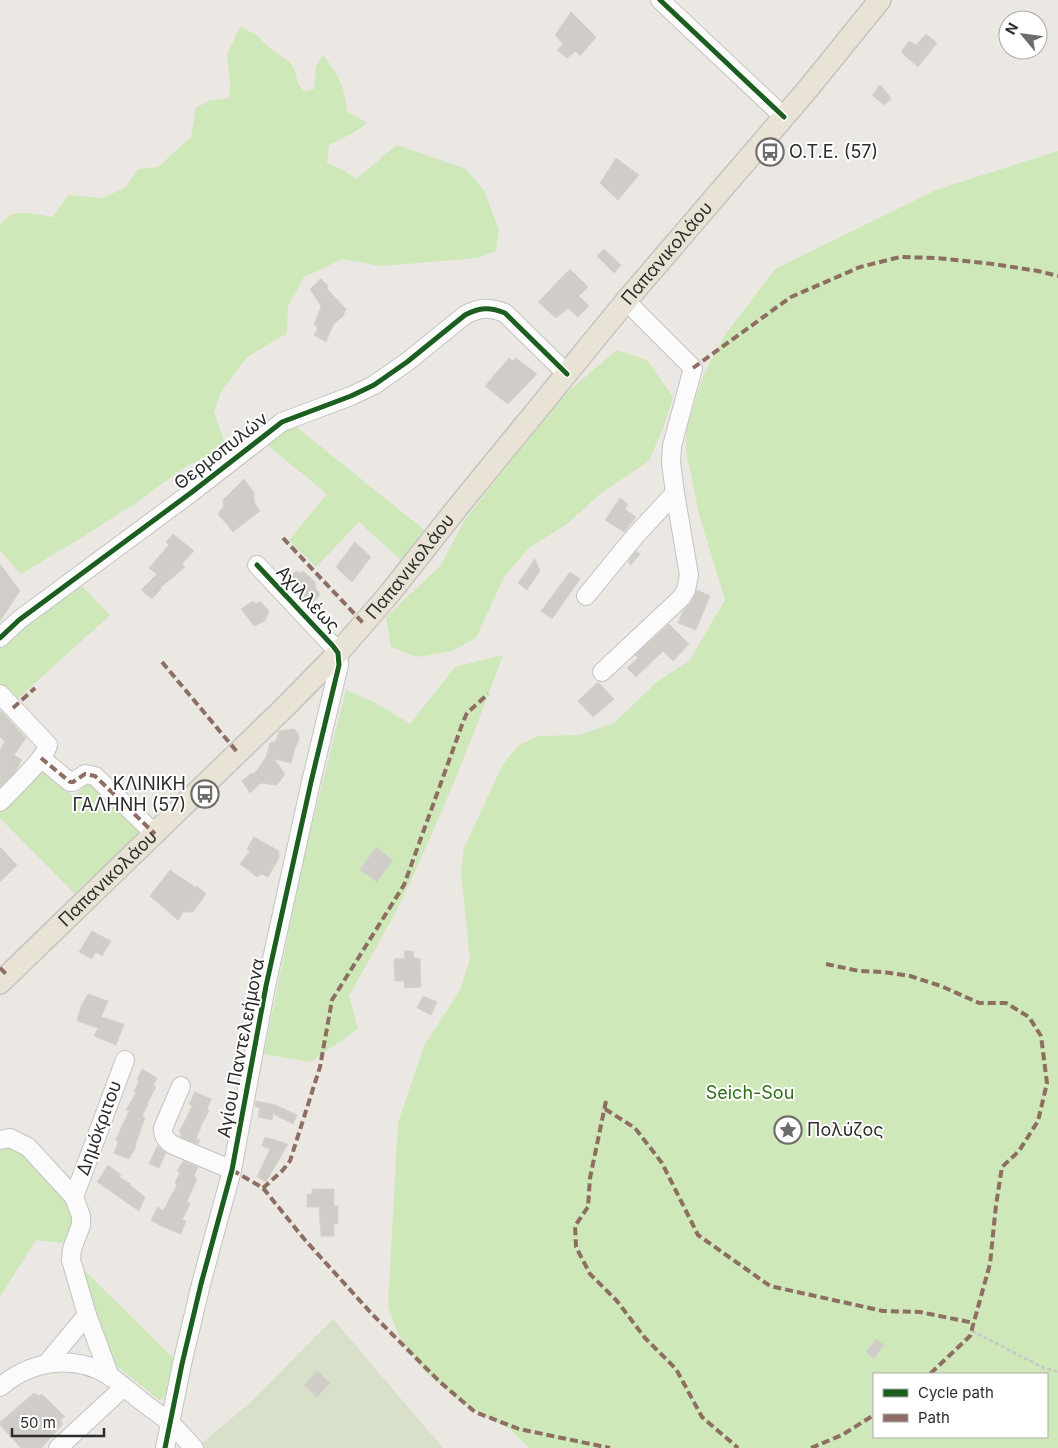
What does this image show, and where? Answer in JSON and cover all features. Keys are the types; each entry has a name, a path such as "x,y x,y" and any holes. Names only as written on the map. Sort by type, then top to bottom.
{"main road":[{"name":"Παπανικολάου","path":"0,983 155,834 338,653 390,593 626,301 784,117 880,0"}],"street":[{"path":"660,0 784,117"},
{"path":"602,672 681,598 686,590 689,575 674,493 671,462 672,446 693,368 626,301"},
{"name":"Θερμοπυλών","path":"0,638 19,620 192,492 282,422 351,396 374,385 407,362 465,315 475,310 496,309 505,313 567,374"},
{"path":"586,596 635,536 674,493"},
{"name":"Αχιλλέως","path":"257,565 338,653"},
{"name":"Αγίου Παντελεήμονα","path":"165,1448 201,1284 232,1170 266,986 339,665 338,653"},
{"path":"0,694 44,752 70,782 85,774 95,776 155,834"},
{"path":"0,802 44,752"},
{"name":"Δημόκριτου","path":"74,1196 124,1060"},
{"path":"181,1086 163,1128 163,1135 167,1141 174,1145 232,1170"},
{"path":"0,1140 10,1138 28,1146 74,1196 81,1216 81,1225 72,1249 71,1260 87,1315 117,1382"},
{"path":"47,1363 87,1315"},
{"path":"0,1387 8,1380 27,1370 47,1363 61,1361 93,1368 117,1382 171,1424 194,1448"},
{"path":"58,1448 117,1382"}],"path":[{"path":"972,1331 1042,1367 1058,1372"}],"green space":[{"path":"240,26 256,35 271,49 290,62 295,71 298,84 304,91 314,89 316,66 323,55 333,69 342,87 347,111 367,123 353,133 329,145 327,163 345,171 356,179 397,145 466,169 484,190 499,230 496,251 477,258 381,266 343,259 304,277 288,306 287,333 246,358 221,392 214,412 226,447 185,467 139,501 21,574 0,550 0,225 5,219 17,213 31,213 53,217 68,195 103,198 126,187 138,169 158,167 191,137 196,108 208,101 229,98 230,82 227,55"},
{"name":"Seich-Sou","path":"1058,151 1058,1448 529,1448 511,1430 461,1402 421,1368 398,1334 388,1306 398,1123 424,1046 460,990 470,959 461,873 464,848 503,764 518,746 538,736 580,735 614,723 658,681 689,661 725,600 699,514 686,450 686,430 703,376 725,335 775,269 936,190"},
{"path":"617,350 647,360 673,397 664,426 649,461 600,494 568,523 529,548 504,577 476,638 452,651 417,657 391,647 386,617 441,565 464,521 557,401"},
{"path":"289,421 427,532 402,561 359,522 316,567 289,540 327,494 261,440"},
{"path":"76,580 110,615 14,702 0,686 0,649 20,626"},
{"path":"503,655 456,778 430,839 402,899 349,996 358,1029 310,1062 264,1054 304,856 346,690 374,702 410,724 455,667"},
{"path":"44,768 74,797 91,779 144,831 74,893 0,818 0,810"},
{"path":"12,1146 50,1178 69,1203 74,1221 67,1244 36,1240 0,1297 0,1150"},
{"path":"73,1259 174,1359 166,1394 163,1399 159,1400 117,1366"},
{"path":"333,1319 443,1448 196,1448 251,1402"}],"building":[{"path":"571,12 596,37 580,56 576,51 567,58 557,50 563,44 555,35"},
{"path":"926,34 937,43 918,67 901,52 909,41 916,45"},
{"path":"880,85 891,99 884,105 872,95"},
{"path":"616,158 639,175 618,200 600,183"},
{"path":"604,249 621,265 614,273 597,256"},
{"path":"570,269 588,287 579,296 589,306 578,317 568,308 556,318 538,302"},
{"path":"321,279 328,286 327,289 346,309 343,316 333,325 326,342 314,335 318,328 314,325 321,306 310,289"},
{"path":"509,358 513,361 516,358 537,374 508,404 485,386"},
{"path":"244,479 254,493 254,502 260,511 233,532 218,514 224,506 223,500"},
{"path":"620,498 628,504 625,509 636,517 624,532 605,520"},
{"path":"173,534 194,551 182,564 185,567 160,588 152,599 141,590 157,574 149,568 169,545 166,542"},
{"path":"355,542 371,557 352,582 336,567"},
{"path":"636,551 640,554 631,565 628,562"},
{"path":"535,559 540,571 527,590 518,583"},
{"path":"0,564 20,591 0,621"},
{"path":"296,571 301,573 303,571 315,582 320,595 310,606 287,582"},
{"path":"570,572 580,579 552,619 541,611"},
{"path":"697,590 710,596 696,630 678,623 683,611 690,604"},
{"path":"253,601 256,604 260,601 269,611 265,621 254,626 241,609"},
{"path":"669,624 689,644 673,661 663,651 636,677 627,668 638,658 635,655"},
{"path":"598,682 614,699 593,717 578,701"},
{"path":"0,710 26,738 14,755 22,760 15,772 0,787 0,750 5,742 0,737"},
{"path":"294,729 298,733 299,740 291,763 274,759 285,774 277,785 261,783 250,793 242,781 250,774 255,773 266,757 270,743 276,741 279,731"},
{"path":"254,837 279,851 279,858 268,877 262,874 257,877 240,864 250,851 247,849"},
{"path":"0,847 17,865 0,882"},
{"path":"376,847 393,860 377,882 360,870"},
{"path":"170,870 195,887 197,886 206,894 193,912 183,912 178,920 150,896"},
{"path":"92,931 111,941 102,956 96,952 92,959 79,952"},
{"path":"404,951 413,951 414,958 420,958 421,987 405,988 404,981 395,981 394,959 405,958"},
{"path":"88,994 108,1001 101,1017 124,1024 116,1045 94,1036 98,1028 77,1021 81,1006"},
{"path":"423,996 437,1002 431,1015 417,1008"},
{"path":"142,1069 157,1078 153,1086 156,1087 142,1116 145,1118 136,1147 129,1159 114,1153 118,1142 116,1139 129,1111 126,1110 136,1093 134,1092 139,1081 137,1080"},
{"path":"195,1092 211,1099 207,1109 209,1111 196,1139 200,1139 198,1144 180,1137 181,1134 179,1132 192,1106 189,1104"},
{"path":"256,1101 276,1105 297,1115 293,1124 273,1114 272,1120 258,1117 260,1108 255,1106"},
{"path":"265,1137 288,1144 266,1182 257,1177 270,1149 262,1146"},
{"path":"157,1146 166,1153 159,1168 149,1164"},
{"path":"183,1161 198,1167 194,1176 197,1179 187,1201 190,1204 182,1220 186,1221 181,1234 151,1220 158,1207 163,1211 177,1185 175,1183 180,1172 177,1171"},
{"path":"108,1165 121,1175 119,1177 131,1184 145,1197 139,1211 97,1182"},
{"path":"312,1189 334,1189 334,1206 338,1206 338,1224 334,1224 334,1236 321,1236 319,1207 307,1207 307,1194 312,1194"},
{"path":"876,1339 884,1345 874,1359 866,1352"},
{"path":"317,1371 330,1383 317,1397 304,1385"},
{"path":"34,1393 39,1396 42,1394 65,1417 60,1420 63,1424 41,1448 21,1448 0,1425 0,1422"}],"marked path":[{"path":"693,368 791,297 860,267 900,257 937,258 993,264 1058,276"},
{"path":"283,538 364,624"},
{"path":"162,662 238,753"},
{"path":"13,708 35,688"},
{"path":"263,1188 290,1161 320,1067 332,1000 404,885 463,722 467,713 488,694"},
{"path":"41,758 70,782 85,774 95,776 155,834"},
{"path":"826,964 859,971 910,976 941,986 979,1003 1006,1003 1029,1017 1041,1036 1047,1083 1038,1121 1019,1151 1002,1167 990,1264 970,1336 931,1373"},
{"path":"0,968 8,976"},
{"path":"606,1101 590,1178 588,1207 575,1226 576,1247 590,1274 617,1301 645,1338 676,1369 702,1417 738,1448"},
{"path":"605,1109 635,1128 662,1163 698,1235 770,1286 883,1311 920,1312 974,1323"},
{"path":"232,1170 263,1188 305,1240 372,1314 440,1382 475,1412 519,1429 610,1448"},
{"path":"811,1448 842,1435 873,1416"}],"cycle path":[{"path":"660,0 784,117"},
{"path":"0,638 19,620 192,492 282,422 351,396 374,385 407,362 470,312 485,309 505,313 567,374"},
{"path":"165,1448 201,1284 232,1170 266,986 339,665 338,653 333,646 257,565"}],"place":[{"name":"Ο.Τ.Ε. (57)","path":"770,152"},
{"name":"ΚΛΙΝΙΚΗ ΓΑΛΗΝΗ (57)","path":"205,794"},
{"name":"Πολύζος","path":"788,1130"}]}
